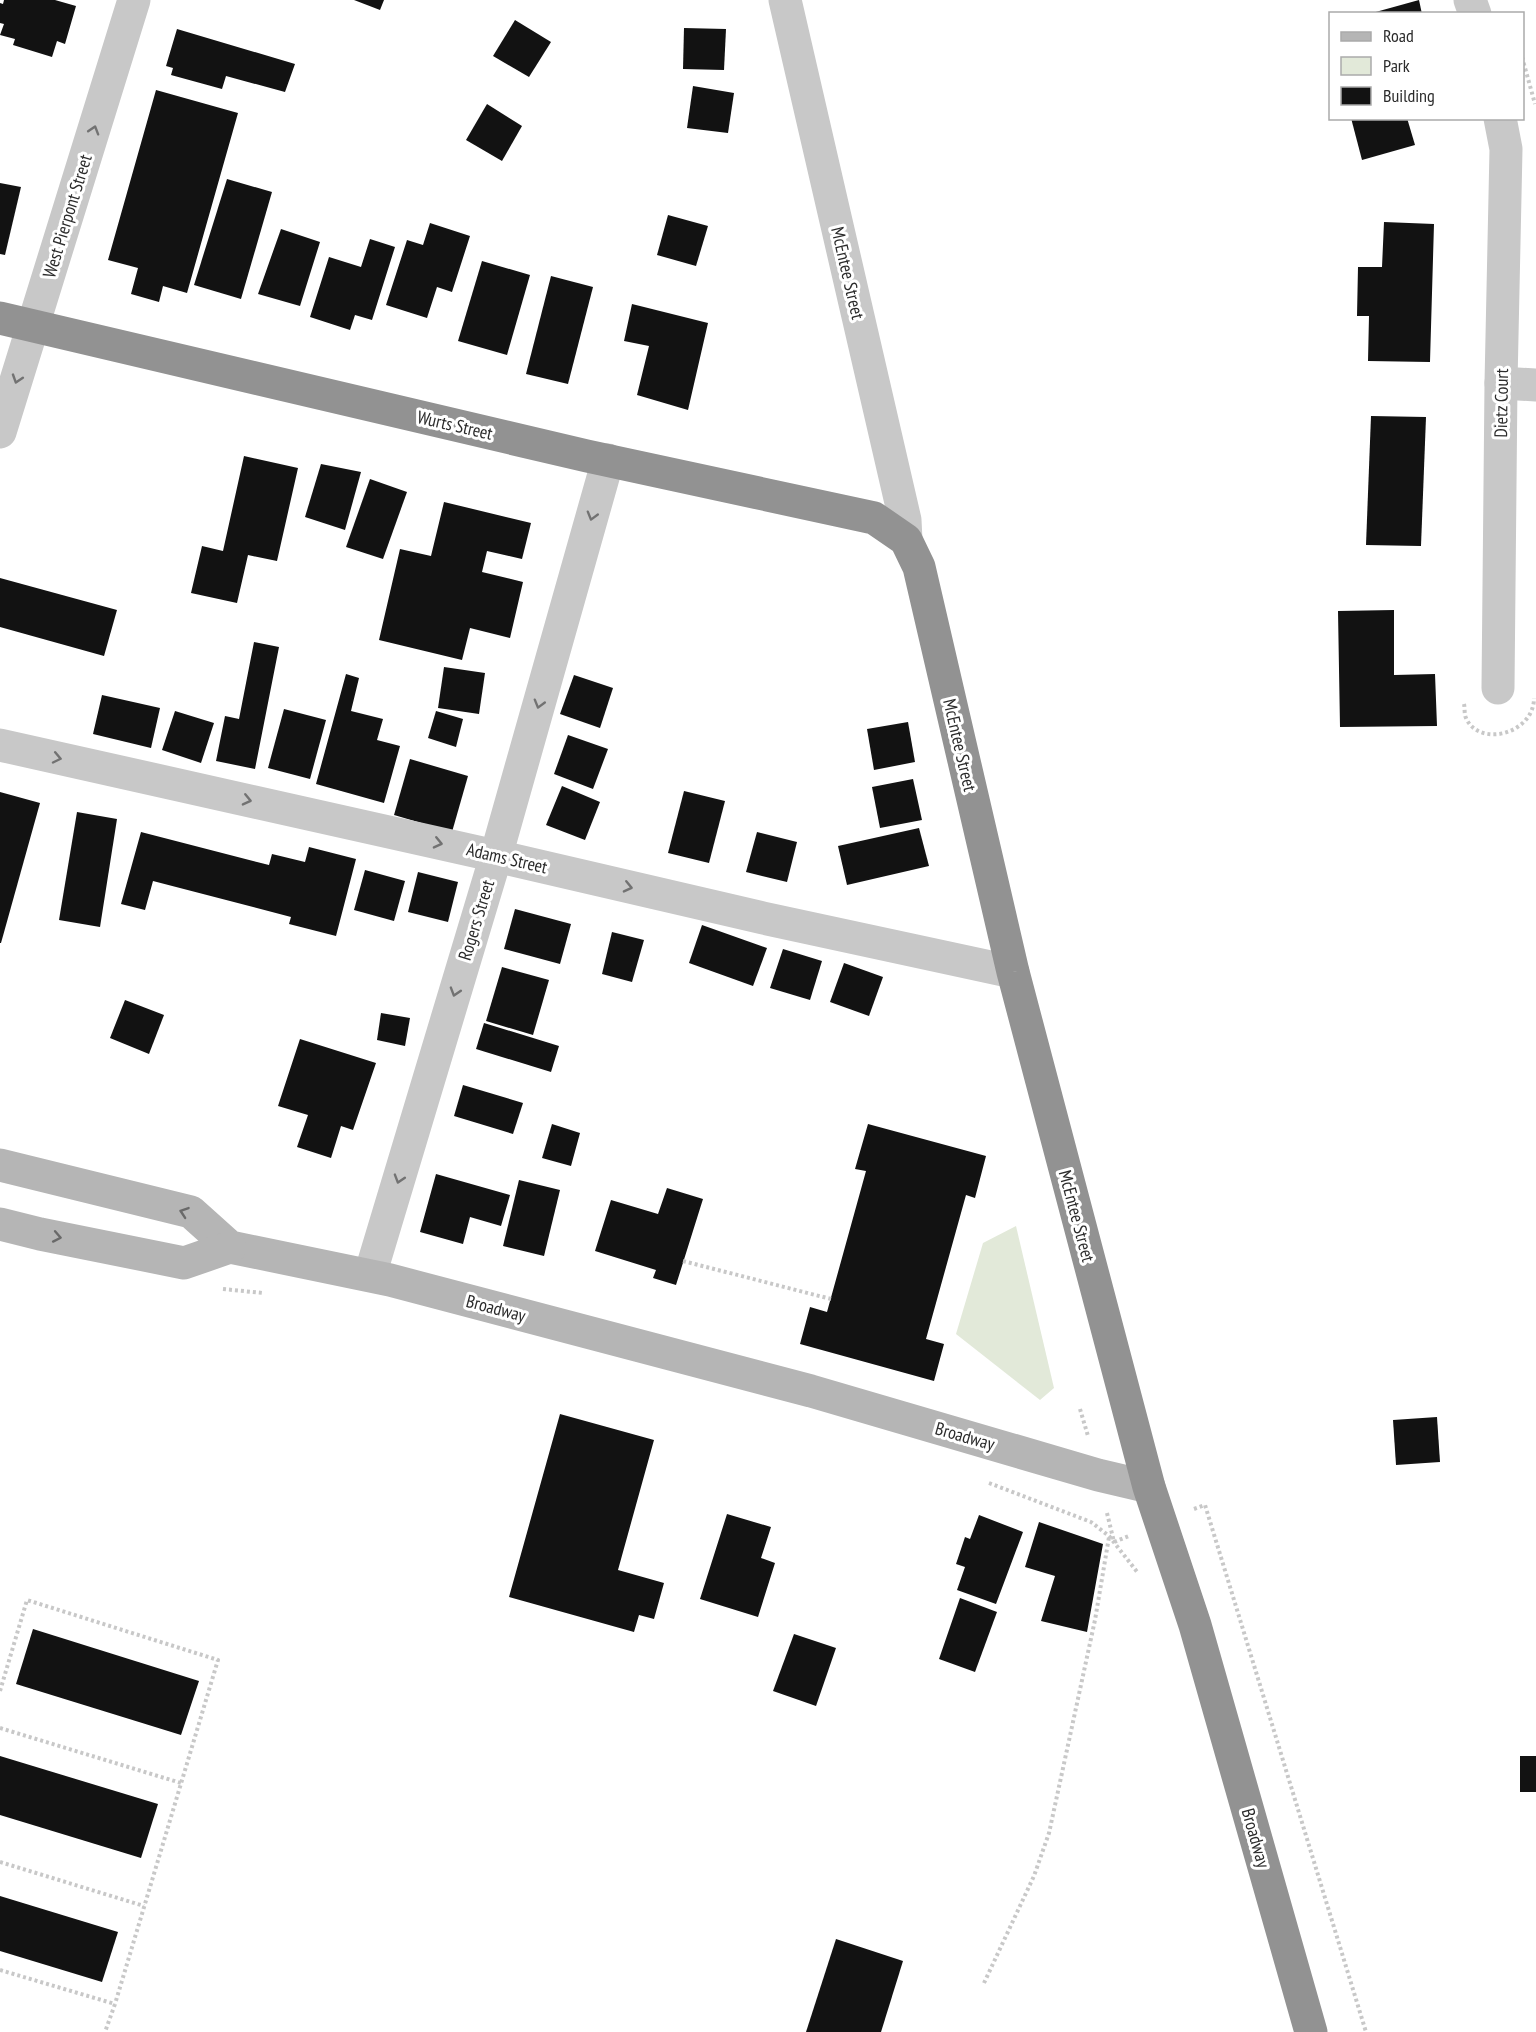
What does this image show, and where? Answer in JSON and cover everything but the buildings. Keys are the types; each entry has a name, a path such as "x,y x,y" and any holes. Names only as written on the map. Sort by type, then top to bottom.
{"highway":[{"name":"Wurts Street","path":"0,318 608,460 874,518 906,540"},
{"name":"McEntee Street","path":"906,540 919,567 1013,972 1149,1487"},
{"name":"Broadway","path":"1149,1487 1195,1625 1311,2032"}],"street":[{"name":"West Pierpont Street","path":"0,432 135,0"},
{"name":"McEntee Street","path":"785,0 905,520 906,540"},
{"name":"Dietz Court","path":"1498,688 1506,149 1500,120"},
{"path":"1501,383 1536,384"},
{"name":"Rogers Street","path":"370,1275 496,855 608,460"},
{"name":"Adams Street","path":"0,745 496,855 763,918 1013,972"},
{"name":"Broadway","path":"0,1166 191,1212 230,1246 370,1275 811,1391 1098,1475 1149,1487"},
{"path":"0,1224 184,1263 230,1246"}],"path":[{"path":"1524,64 1536,108"},
{"path":"684,1261 831,1299"},
{"path":"214,1288 271,1294"},
{"path":"985,1482 1091,1522 1109,1536 1139,1575"},
{"path":"984,1983 1034,1876 1049,1833 1095,1620 1109,1536"},
{"path":"0,1691 27,1600 218,1660 105,2032"},
{"path":"0,1728 181,1783"},
{"path":"0,1862 144,1906"},
{"path":"0,1970 115,2004"}],"green space":[{"path":"1016,1226 1054,1388 1040,1400 956,1334 983,1243"}]}
